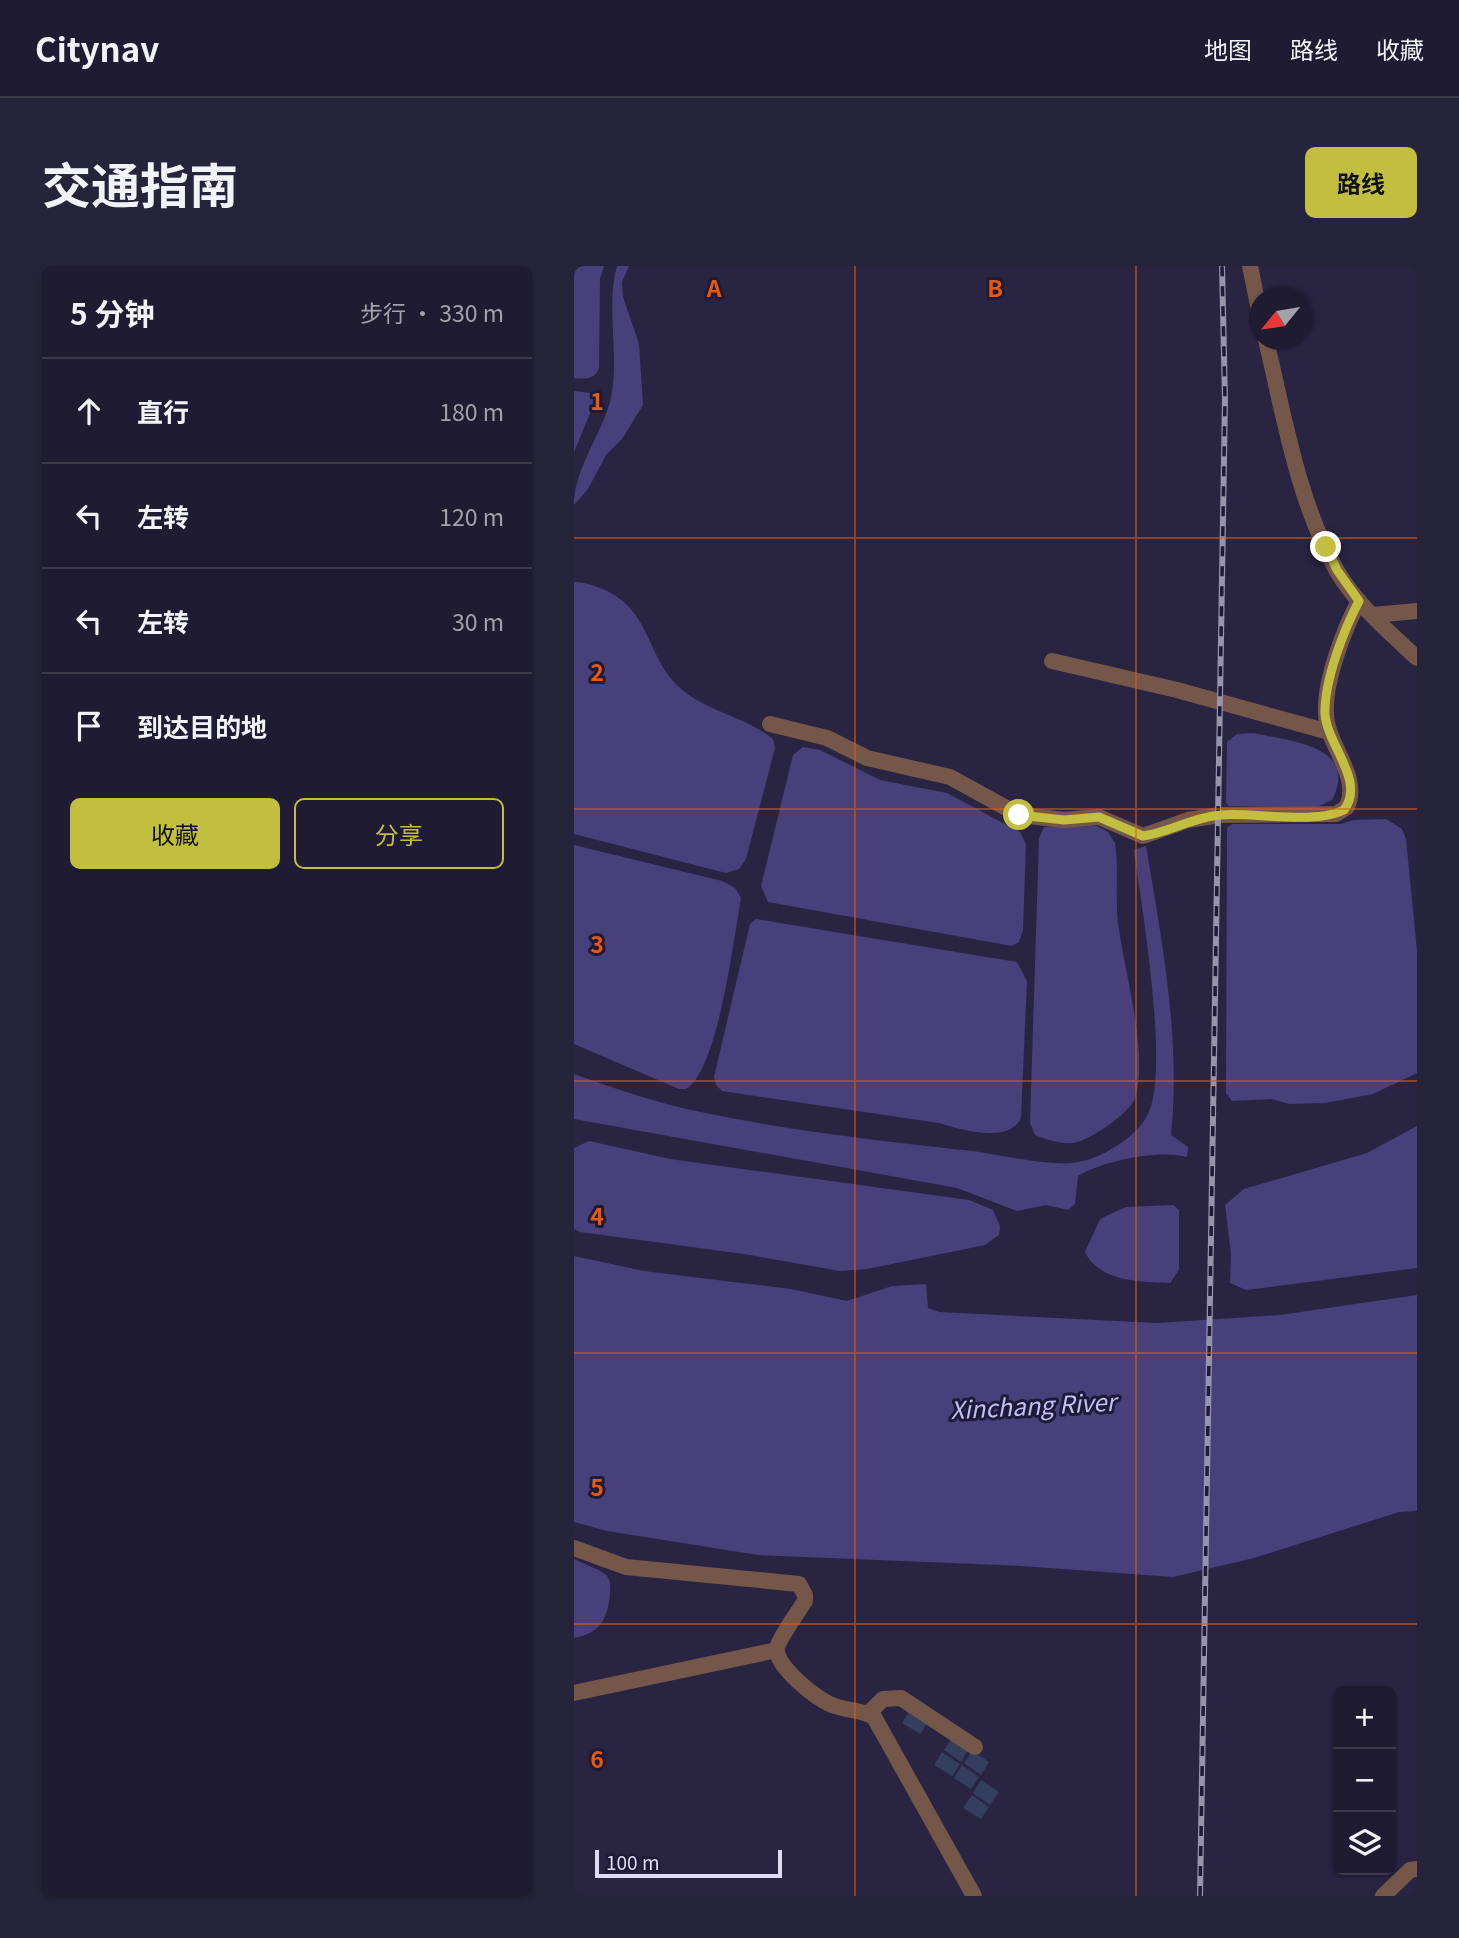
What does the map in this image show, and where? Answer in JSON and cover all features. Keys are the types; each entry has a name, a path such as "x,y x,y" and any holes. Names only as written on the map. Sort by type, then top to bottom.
{"street":[{"path":"1250,266 1254,287"},
{"path":"1268,350 1290,440 1315,518 1337,570 1359,601 1417,658"},
{"path":"770,724 827,738 867,758 950,777 1019,815 1064,820 1099,817 1143,836 1188,820 1220,815 1323,816 1344,810 1350,799 1351,786 1329,732 1325,711 1348,622 1359,601"},
{"path":"1373,615 1417,611"},
{"path":"1052,661 1177,690 1329,732"},
{"path":"574,1548 626,1567 799,1584 806,1595 777,1650 574,1693"},
{"path":"777,1650 788,1671 825,1702 868,1714 878,1724 974,1896"},
{"path":"868,1714 883,1699 901,1698 975,1747"},
{"path":"1383,1896 1410,1870 1417,1869"}],"water":[{"path":"574,266 604,266 600,279 599,368 595,375 586,378 574,378"},
{"path":"617,266 629,266 622,282 623,297 639,344 643,405 622,439 606,455 588,489 574,505 578,479 606,415 613,386 612,299"},
{"path":"574,391 591,393 596,399 574,452"},
{"path":"574,582 605,590 631,610 668,675 679,687 701,702 773,739 775,748 746,859 739,869 726,873 574,834"},
{"path":"1254,733 1301,743 1329,757 1336,767 1338,782 1332,800 1317,807 1229,806 1226,803 1227,742 1237,734"},
{"path":"803,747 820,750 880,780 947,793 1020,832 1026,844 1023,930 1019,942 1012,946 768,902 761,886 793,755"},
{"path":"1386,819 1402,829 1406,839 1417,951 1417,1073 1373,1094 1325,1103 1289,1104 1272,1099 1232,1101 1226,1093 1227,828 1232,824 1340,824 1354,820"},
{"path":"1097,826 1108,832 1115,843 1118,923 1134,1012 1139,1080 1132,1104 1117,1119 1088,1138 1063,1143 1035,1135 1030,1123 1039,838 1044,827"},
{"path":"574,845 722,881 735,888 741,898 716,1031 697,1077 686,1089 679,1089 574,1044"},
{"path":"1146,846 1164,954 1172,1026 1174,1062 1171,1135 1188,1147 1187,1157 1162,1154 1116,1161 1078,1176 1075,1204 1068,1210 1046,1205 1017,1211 957,1188 574,1119 574,1074 685,1108 802,1130 1053,1163 1087,1160 1107,1151 1126,1139 1142,1124 1154,1094 1156,1064 1152,988 1134,850"},
{"path":"756,919 1017,962 1027,981 1021,1118 1015,1126 1006,1131 984,1133 939,1123 722,1091 716,1085 714,1077 750,924"},
{"path":"1417,1126 1417,1268 1246,1290 1230,1283 1231,1254 1225,1205 1244,1189 1367,1153"},
{"path":"589,1141 670,1159 969,1200 993,1210 1000,1226 999,1235 985,1245 867,1269 840,1271 744,1254 580,1232 574,1229 574,1148"},
{"path":"1173,1205 1179,1210 1179,1270 1170,1283 1134,1281 1111,1275 1092,1262 1085,1252 1100,1219 1126,1207"},
{"name":"Xinchang River","path":"574,1256 644,1271 791,1289 847,1301 892,1286 926,1284 928,1308 939,1312 1157,1323 1280,1315 1417,1295 1417,1511 1399,1512 1254,1558 1173,1577 1021,1566 758,1555 607,1531 574,1522"},
{"path":"574,1559 605,1574 609,1579 610,1595 607,1612 601,1624 590,1633 574,1638"}],"building":[{"path":"910,1710 928,1722 920,1734 902,1723"},
{"path":"952,1738 969,1749 961,1762 944,1750"},
{"path":"972,1751 989,1762 981,1775 964,1763"},
{"path":"942,1752 960,1764 952,1776 934,1765"},
{"path":"962,1765 979,1777 971,1789 954,1778"},
{"path":"981,1780 999,1792 990,1805 973,1793"},
{"path":"972,1795 989,1807 981,1819 963,1808"}],"railway":[{"path":"1200,1896 1225,399 1222,266"}],"route":[{"path":"1019,815 1064,820 1099,817 1131,834 1143,836 1188,820 1220,815 1323,816 1344,810 1350,799 1351,786 1331,737 1325,711 1348,622 1359,601 1348,588 1326,547"}]}
